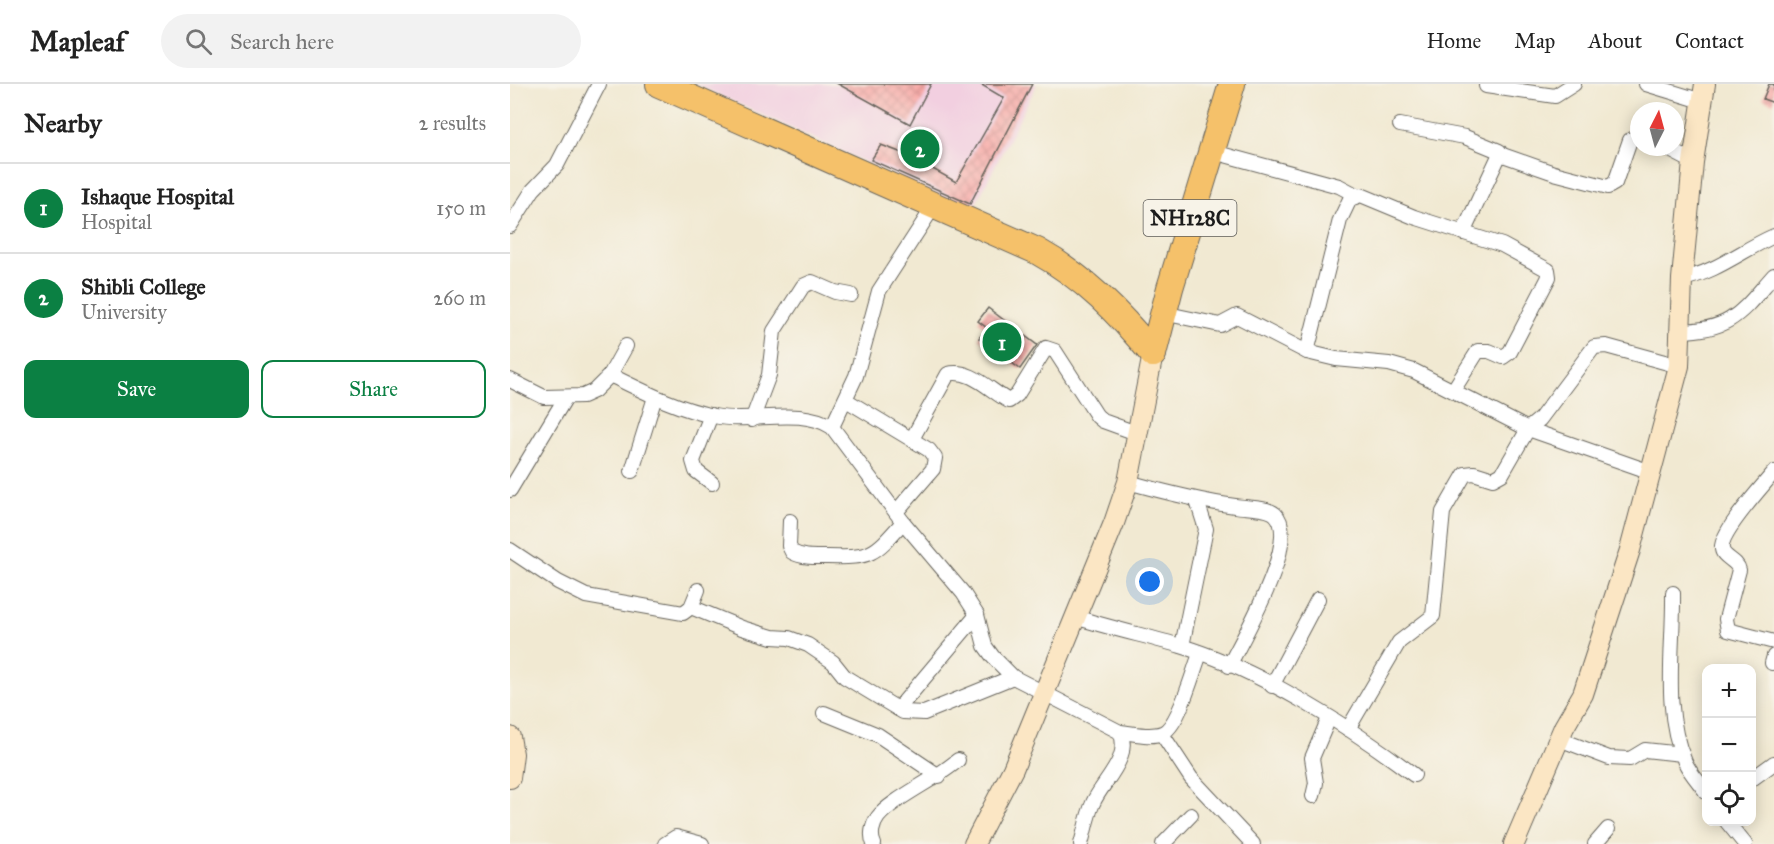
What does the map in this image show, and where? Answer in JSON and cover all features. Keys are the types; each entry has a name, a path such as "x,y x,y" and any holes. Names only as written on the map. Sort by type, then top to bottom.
{"highway":[{"path":"659,84 1037,251 1066,267 1111,307 1153,354"},
{"name":"NH128C","path":"1153,354 1210,151 1232,84"},
{"path":"1111,307 1163,313"}],"street":[{"path":"510,226 533,190 557,165 599,84"},
{"path":"1486,86 1555,96 1574,84"},
{"path":"1514,844 1559,739 1583,694 1630,550 1678,366 1682,279 1693,162 1704,92 1646,84"},
{"path":"1400,124 1465,137 1494,148 1500,154 1554,173 1608,187 1615,183 1630,140"},
{"path":"1210,151 1339,186 1356,195 1370,197 1414,217 1502,245 1545,267 1550,274 1510,352 1503,357 1489,351 1478,351 1454,389"},
{"path":"1463,232 1500,154"},
{"path":"1681,156 1693,162"},
{"path":"1307,352 1340,220 1350,199 1356,195"},
{"path":"832,427 846,400 866,345 879,291 934,206"},
{"path":"1682,279 1699,275 1725,263 1774,236"},
{"path":"1680,331 1716,328 1732,320 1774,275"},
{"path":"752,420 769,375 772,336 803,286 812,282 835,292 851,295"},
{"path":"1163,313 1220,325 1237,316 1307,352 1336,359 1389,364 1414,371 1454,389 1528,429 1651,472"},
{"path":"510,380 544,398 583,396 594,391 610,375 626,346"},
{"path":"1348,729 1399,642 1433,616 1442,520 1459,480 1469,473 1493,479 1502,474 1528,429 1540,418 1594,347 1606,346 1678,366"},
{"path":"912,439 948,374 960,372 969,375 1009,401 1017,395 1040,353 1046,348 1055,351 1097,416 1139,434"},
{"path":"974,844 1013,770 1045,695 1128,482 1153,354"},
{"path":"610,375 655,397 711,416 752,420 789,416 819,418 832,427 899,517 963,593 977,615 985,646 1013,677 1120,732 1162,734 1174,724 1200,654"},
{"path":"632,471 655,397"},
{"path":"510,490 566,398"},
{"path":"790,521 789,546 792,552 804,556 860,558 882,546 899,517 933,469 935,462 932,452 846,400"},
{"path":"711,416 693,461 696,471 712,483"},
{"path":"1774,472 1728,531 1721,547 1723,553 1738,564 1739,570 1726,619 1728,630 1774,642"},
{"path":"1128,482 1197,501 1270,511 1280,521 1282,539 1278,567 1229,666"},
{"path":"1182,646 1206,529 1197,501"},
{"path":"510,550 558,582 586,596 677,613 691,607 698,590"},
{"path":"1673,593 1672,700 1687,766 1702,786"},
{"path":"1272,686 1318,599"},
{"path":"691,607 742,628 772,637 789,638 808,645 833,662 845,677 898,709 924,713 1013,677"},
{"path":"898,709 977,615"},
{"path":"1075,617 1182,646 1272,686 1348,729 1414,775"},
{"path":"824,712 878,735 939,776"},
{"path":"1313,796 1316,783 1312,758 1329,718"},
{"path":"1081,844 1091,807 1112,776 1122,749 1123,738 1120,732"},
{"path":"1162,734 1191,778 1253,844"},
{"path":"510,737 513,754 510,778"},
{"path":"1559,739 1599,756 1621,759 1630,759 1645,750 1683,754"},
{"path":"874,844 872,831 879,816 939,776 958,760"},
{"path":"1756,776 1774,763"},
{"path":"1163,844 1191,815"},
{"path":"1729,826 1745,844"},
{"path":"1595,844 1608,829"},
{"path":"665,844 676,837 702,844"}],"shaded area":[{"path":"695,84 1037,84 972,211"}],"building":[{"path":"838,84 931,84 910,124"},
{"path":"980,84 1032,84 970,204 871,160 881,145 913,157 921,148 933,157 929,167 956,182 1004,98"},
{"path":"1769,84 1774,84 1774,103 1763,99"},
{"path":"988,308 1037,345 1020,369 979,338 987,328 978,321"}],"place":[{"name":"Shibli College","path":"920,149"},
{"name":"Ishaque Hospital","path":"1002,342"}]}
